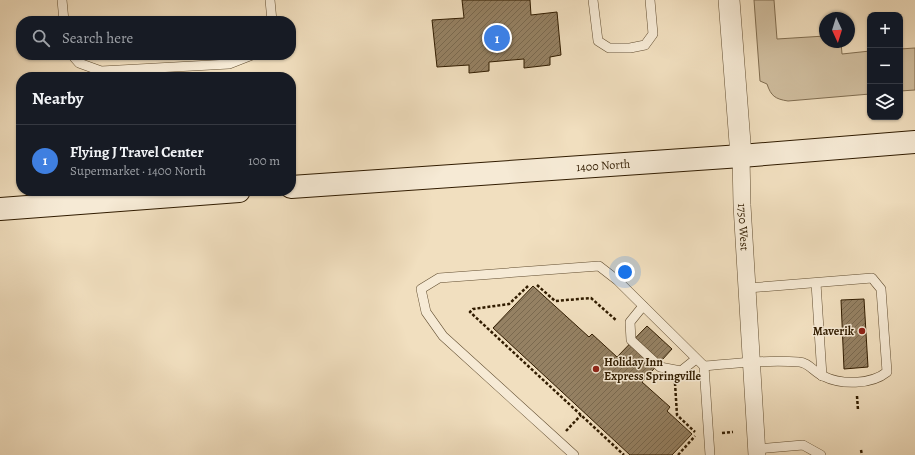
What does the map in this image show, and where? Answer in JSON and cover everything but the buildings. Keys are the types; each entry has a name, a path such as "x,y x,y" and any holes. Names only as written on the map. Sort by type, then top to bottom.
{"main road":[{"name":"1400 North","path":"296,187 742,156 915,142"},
{"path":"0,209 173,196"}],"street":[{"name":"1750 West","path":"729,0 742,156 742,205 757,452"}],"lane":[{"path":"62,0 64,16"},
{"path":"270,0 272,16"},
{"path":"593,0 598,41 609,48 630,48 645,45 653,34 650,0"},
{"path":"76,60 79,63 101,71 229,64 239,60"},
{"path":"574,455 443,336 426,312 420,289 439,278 599,266 617,280 704,366 710,455"},
{"path":"704,366 752,362 802,362 822,376 847,383 880,378 887,372 881,289 872,278 748,288"},
{"path":"816,283 822,376"},
{"path":"644,306 630,322 631,340 660,367 680,371 696,359"},
{"path":"757,452 803,445 821,455"}],"path":[{"path":"615,328 617,320 591,298 555,301 538,285 526,286 509,304 473,309 470,312 624,455"},
{"path":"667,381 675,382 678,415 697,434 680,454"},
{"path":"857,396 858,410"},
{"path":"558,440 581,415"},
{"path":"720,433 733,432"},
{"path":"861,450 862,455"}],"shaded area":[{"path":"754,0 774,0 777,39 819,36 819,48 842,48 842,54 867,51 867,94 788,101 774,96 767,84 760,81"},
{"path":"915,48 915,90 903,91 903,49"}],"place":[{"name":"Flying J Travel Center","path":"497,38"},
{"name":"Maverik","path":"862,331"},
{"name":"Holiday Inn Express Springville","path":"596,369"}]}
